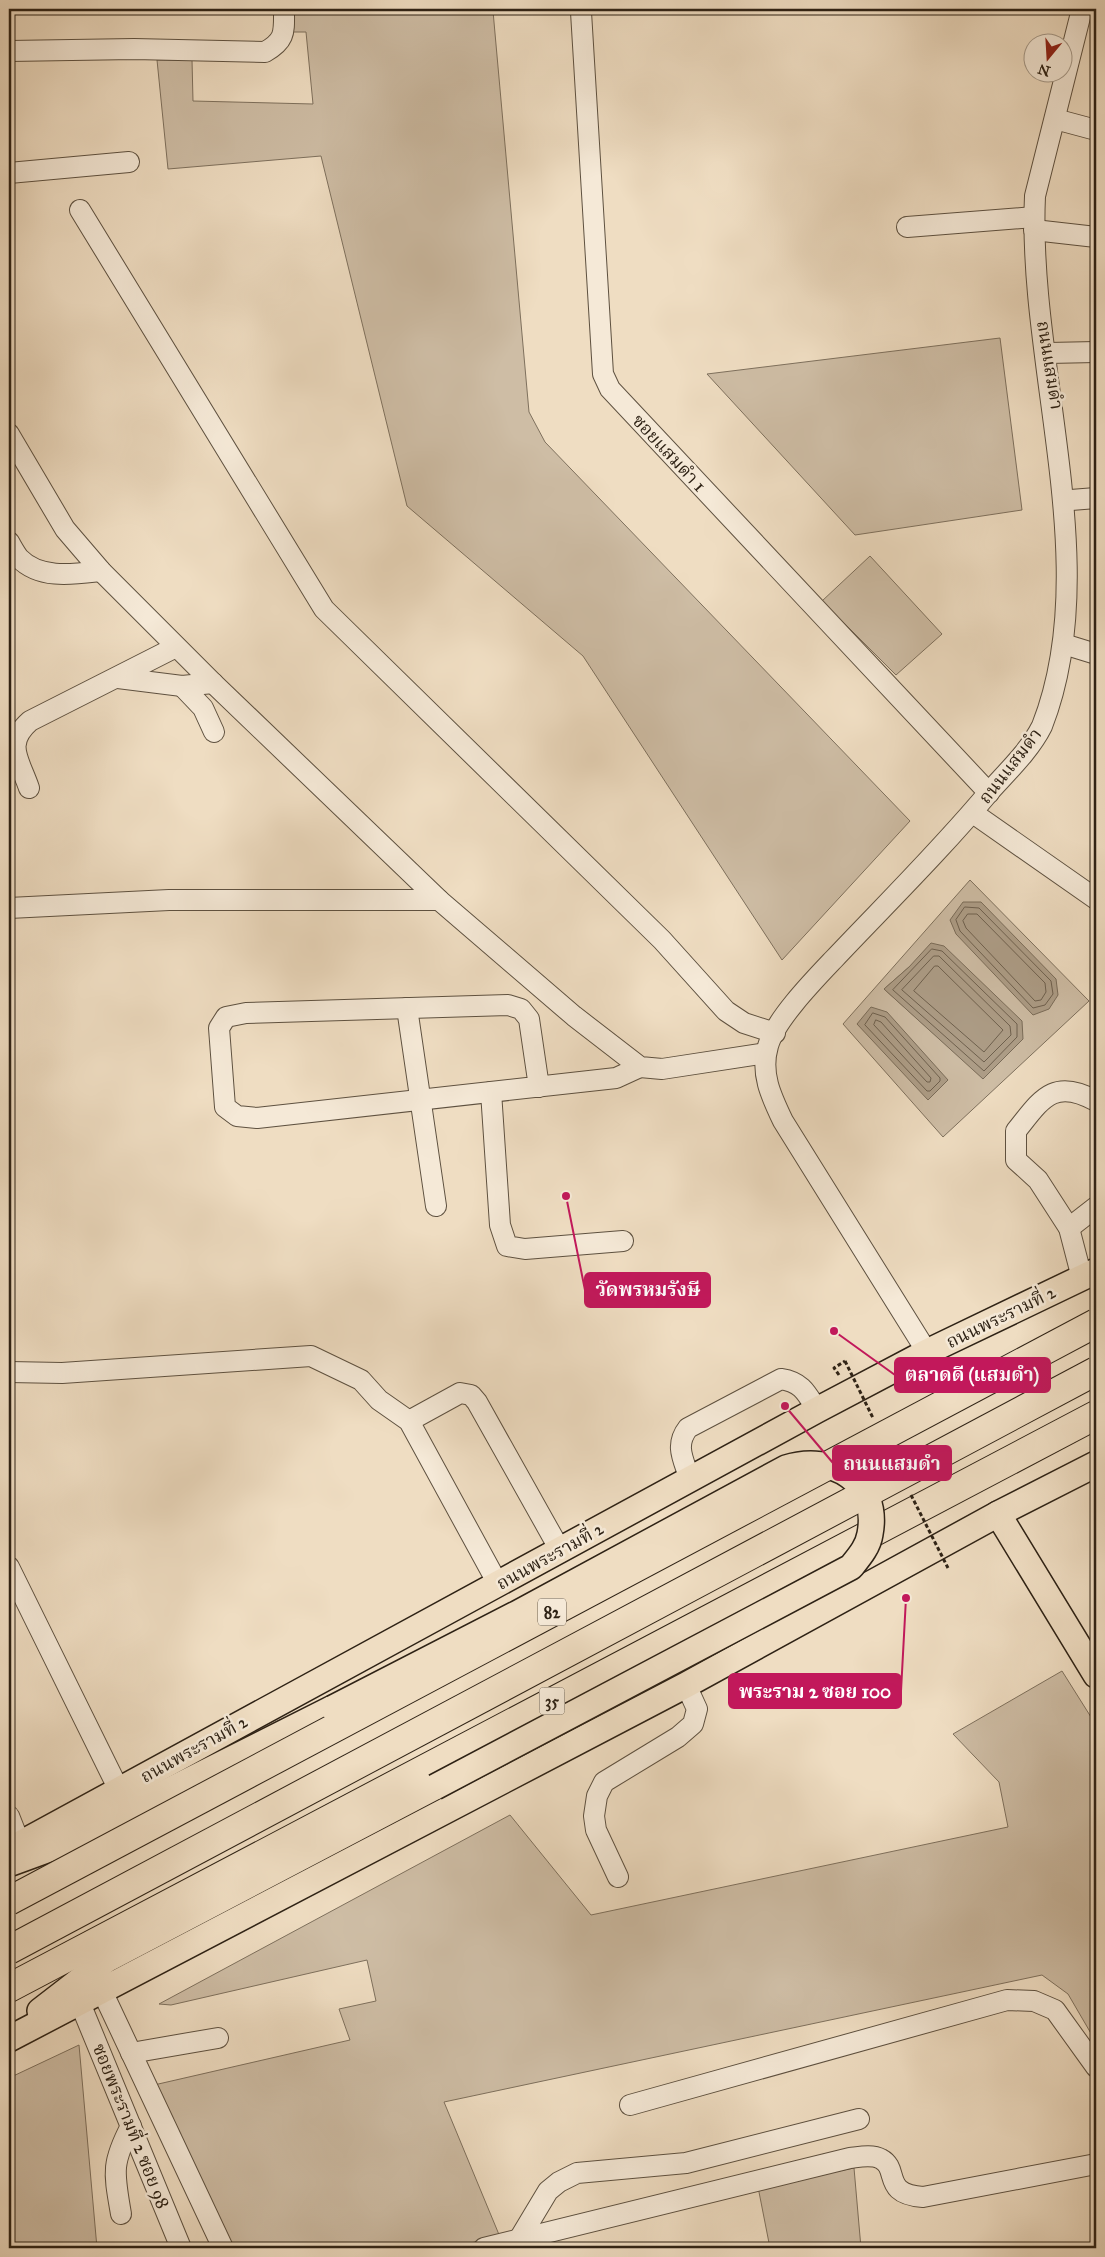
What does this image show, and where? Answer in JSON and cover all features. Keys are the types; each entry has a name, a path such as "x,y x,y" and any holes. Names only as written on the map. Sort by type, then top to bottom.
{"highway":[{"name":"82","path":"9,1901 1096,1323"},
{"path":"9,1910 1096,1332"},
{"name":"82","path":"9,1950 1096,1371"},
{"name":"35","path":"9,1988 1096,1415"}],"main road":[{"name":"ถนนพระรามที่ 2","path":"13,1852 119,1790 817,1410 927,1352 1089,1274"},
{"path":"9,2035 106,1960 851,1567 863,1552 870,1535 871,1516 868,1502 862,1490 853,1479 838,1468 801,1463 786,1468 501,1621 63,1844 13,1852"},
{"path":"9,2039 686,1685 998,1514 1096,1464"},
{"path":"998,1514 1096,1674"}],"street":[{"path":"9,51 134,49 264,52 277,45 284,32 284,9"},
{"name":"ถนนแสมดำ","path":"927,1352 783,1121 768,1085 764,1068 768,1043 812,982 973,813 1042,727 1062,679 1070,646 1077,570 1071,500 1042,314 1034,223 1035,196 1082,9"},
{"name":"ซอยแสมดำ 1","path":"582,12 603,374 610,388 988,794"},
{"path":"1055,119 1096,130"},
{"path":"9,173 129,162"},
{"path":"80,210 324,609 662,940 726,1011 744,1023 775,1032"},
{"path":"907,227 1034,223 1096,236"},
{"path":"1048,353 1096,352"},
{"path":"9,434 64,529 101,571 176,647 439,900 574,1016 640,1067"},
{"path":"1071,500 1096,498"},
{"path":"9,542 20,559 40,570 67,575 101,571"},
{"path":"1070,646 1096,654"},
{"path":"29,788 14,743 18,732 30,721 176,647"},
{"path":"118,678 182,686 213,683"},
{"path":"182,686 203,708 214,732"},
{"path":"973,813 1096,899"},
{"path":"9,908 168,900 439,900"},
{"path":"539,1086 529,1019 522,1009 508,1004 246,1013 226,1017 219,1028 225,1107 237,1116 256,1118 616,1078 640,1067 662,1068 766,1053"},
{"path":"407,1008 436,1206"},
{"path":"1089,1274 1069,1228 1038,1180 1016,1160 1016,1131 1045,1096 1064,1091 1096,1101"},
{"path":"490,1092 500,1225 507,1246 525,1249 623,1241"},
{"path":"1069,1228 1096,1207"},
{"path":"9,1372 62,1372 311,1356 361,1380 379,1400 409,1421 498,1584"},
{"path":"690,1480 680,1450 681,1438 688,1428 781,1379 792,1380 803,1386 817,1410"},
{"path":"409,1421 460,1393 471,1395 477,1402 560,1550"},
{"path":"9,1566 119,1790"},
{"path":"618,1877 596,1830 594,1816 597,1796 604,1782 678,1736 693,1724 697,1708 686,1685"},
{"path":"9,1816 13,1852"},
{"path":"102,1991 223,2248"},
{"path":"630,2105 1007,2000 1034,2001 1056,2010 1096,2067"},
{"name":"ซอยพระรามที่ 2 ซอย 98","path":"80,2003 181,2248"},
{"path":"131,2053 218,2038"},
{"path":"518,2241 548,2191 558,2182 577,2173 686,2163 859,2119"},
{"path":"121,2214 115,2163 119,2149 131,2126"},
{"path":"484,2248 850,2158 868,2156 881,2159 888,2166 894,2184 908,2196 923,2197 1096,2164"}],"shaded area":[{"path":"294,9 339,9 339,13 493,11 529,412 545,442 910,821 782,960 583,656 407,506 321,156 168,169 157,60 192,60 193,101 313,104 306,32 293,32"},
{"path":"1000,338 1022,510 855,535 707,374"},
{"path":"870,556 942,634 896,675 822,601"},
{"path":"970,880 1089,1001 943,1137 843,1024","holes":["909,967 983,1078 884,989"]},
{"path":"1062,1671 1096,1725 1096,2042 1068,1994 1042,1975 444,2102 500,2237 446,2248 234,2248 154,2085 350,2040 339,2009 376,2001 367,1960 171,2005 159,2004 510,1815 591,1915 1008,1827 999,1782 953,1734"},
{"path":"79,2045 97,2248 9,2248 9,2078"},
{"path":"854,2168 861,2248 770,2248 758,2187"}],"water":[{"path":"963,902 981,902 1056,979 1058,995 1049,1009 1033,1015 956,934 950,920"},
{"path":"931,943 944,946 1022,1021 1023,1039 983,1079 884,989 909,967"},
{"path":"871,1007 887,1012 948,1080 928,1100 857,1024"}],"place":[{"name":"วัดพรหมรังษี","path":"566,1196"},
{"name":"ตลาดดี (แสมดำ)","path":"834,1331"},
{"name":"ถนนแสมดำ","path":"785,1406"},
{"name":"พระราม 2 ซอย 100","path":"906,1598"}]}
